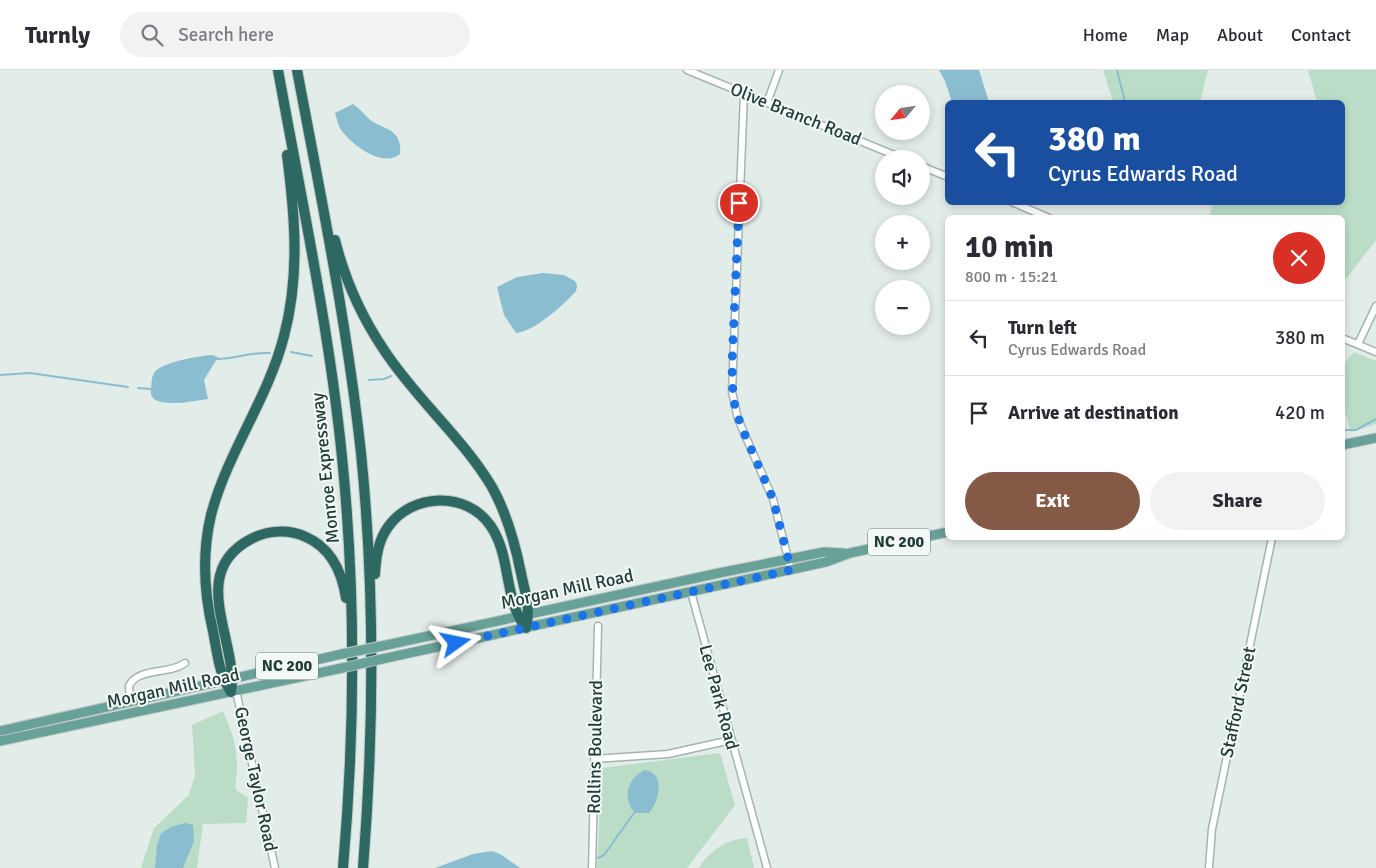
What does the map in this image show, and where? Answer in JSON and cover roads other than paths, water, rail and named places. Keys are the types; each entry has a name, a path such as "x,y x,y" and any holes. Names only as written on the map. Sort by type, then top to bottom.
{"highway":[{"name":"Monroe Expressway","path":"277,70 318,292 337,415 348,538 352,641 351,744 343,868"},
{"path":"234,691 228,680 206,596 205,562 209,527 220,488 265,393 277,361 289,315 294,274 294,212 277,70"},
{"name":"Monroe Expressway","path":"297,70 343,322 356,412 365,504 371,620 370,745 362,868"},
{"path":"316,174 344,272 367,322 393,363 477,466 499,500 513,538 530,614 526,628"},
{"path":"371,620 376,561 384,534 403,512 415,505 438,500 454,502 468,507 481,515 491,526 504,556 517,617 526,628"},
{"path":"228,680 219,608 219,580 224,566 232,554 242,544 260,534 280,531 300,534 317,543 327,552 335,563 343,582 352,641"}],"main road":[{"path":"1345,444 1376,438"},
{"name":"Morgan Mill Road","path":"0,742 791,570 826,562 850,553 945,533"},
{"name":"Morgan Mill Road","path":"0,731 342,654 824,552 850,553"}],"street":[{"name":"Olive Branch Road","path":"687,70 882,150"},
{"path":"767,103 779,70"},
{"path":"744,93 732,392 738,419 773,499 791,570"},
{"path":"930,169 945,175"},
{"path":"1019,205 1042,215"},
{"path":"1358,344 1376,306"},
{"path":"1345,339 1376,352"},
{"name":"Stafford Street","path":"1209,868 1212,829 1272,540"},
{"name":"Lee Park Road","path":"691,592 767,868"},
{"name":"Rollins Boulevard","path":"592,868 598,626"},
{"path":"130,702 129,686 133,679 175,668 185,663"},
{"name":"George Taylor Road","path":"234,691 275,868"},
{"path":"594,760 668,754 731,740"}],"water":[{"path":"939,70 979,70 988,100 951,100"},
{"path":"353,104 373,122 395,134 400,145 400,154 393,158 377,157 361,149 347,137 340,127 335,113"},
{"path":"543,273 564,275 575,281 577,285 576,291 539,323 516,333 504,315 497,287 517,277"},
{"path":"212,355 218,357 204,380 208,399 173,403 161,402 152,396 152,379 158,369 181,360"},
{"path":"645,770 656,777 659,788 658,795 649,813 634,813 629,804 629,788 633,779"},
{"path":"185,823 193,825 194,841 183,868 155,868 157,845 161,833 171,827"},
{"path":"492,851 500,854 520,868 435,868 473,854"}],"waterway":[{"path":"1117,70 1124,100"},
{"path":"291,352 312,356"},
{"path":"217,359 270,353"},
{"path":"0,375 30,373 128,387"},
{"path":"369,380 384,379 391,376"},
{"path":"138,388 151,389"},
{"path":"1345,430 1356,430 1376,419"},
{"path":"598,858 604,855 634,813"}]}
